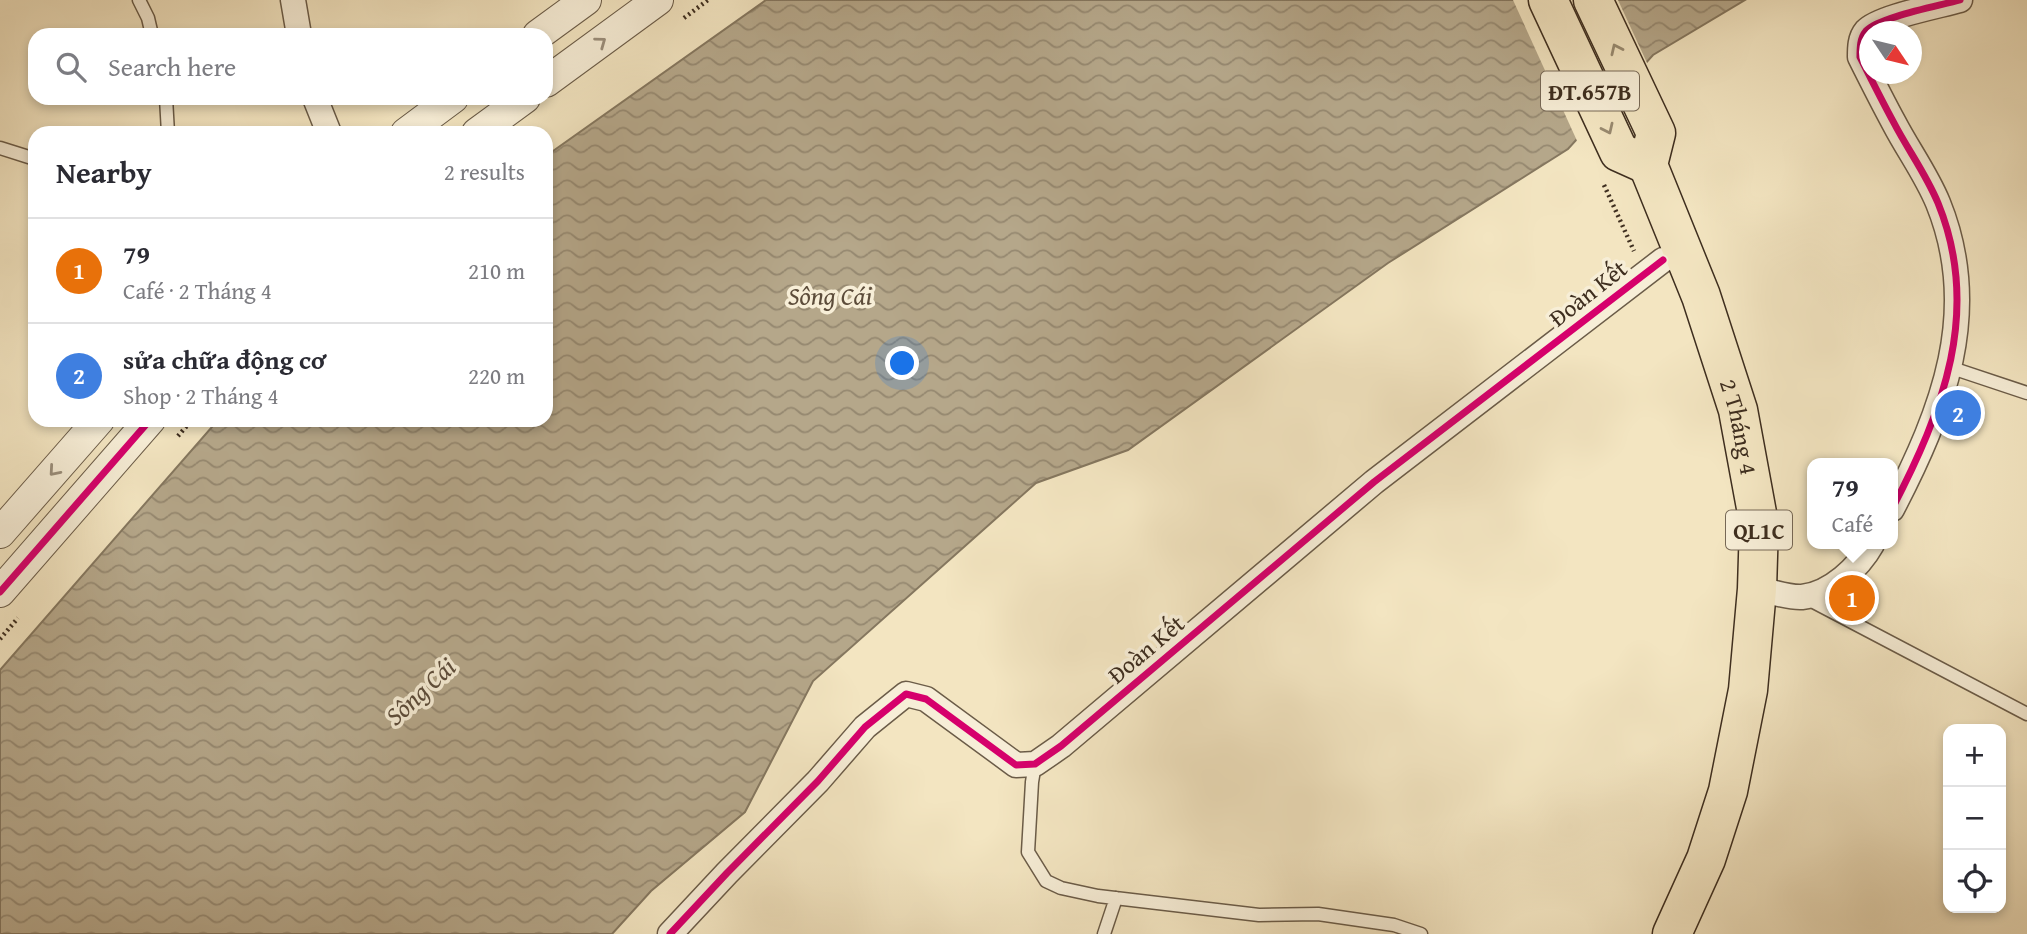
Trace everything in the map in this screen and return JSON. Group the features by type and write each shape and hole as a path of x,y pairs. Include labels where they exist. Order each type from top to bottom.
{"main road":[{"name":"ĐT.657B","path":"1548,0 1619,152 1652,149 1593,0"},
{"name":"2 Tháng 4","path":"1652,149 1738,411 1759,524 1757,589 1748,690 1728,791 1706,859 1672,934"}],"street":[{"path":"293,0 298,28"},
{"path":"548,28 586,0"},
{"path":"553,77 658,0"},
{"path":"1898,498 1935,416 1957,330 1958,289 1950,241 1938,204 1925,175 1894,124 1860,57 1860,43 1866,31 1878,22 1960,0"},
{"path":"317,105 326,126"},
{"path":"415,126 444,105"},
{"path":"487,126 515,105"},
{"name":"Đoàn Kết","path":"1035,764 1061,746 1374,482 1653,267"},
{"path":"0,533 93,427"},
{"path":"0,592 144,427"},
{"path":"1757,589 1802,597 1827,588 1849,573 1869,549"},
{"path":"677,932 727,873 818,781 865,727 906,694 926,699 1016,765 1035,764"}],"lane":[{"path":"139,0 150,28"},
{"path":"166,105 167,126"},
{"path":"0,148 28,157"},
{"path":"1948,367 2027,393"},
{"path":"1802,597 2027,714"},
{"path":"1035,764 1028,852 1046,881 1061,888 1116,898 1259,915 1318,914 1394,925 1421,934"},
{"path":"1104,934 1116,898"}],"path":[{"path":"1615,209 1653,267"}],"water":[{"name":"Sông Cái","path":"766,0 1745,0 1653,55 1568,149 1388,263 1128,450 1036,483 813,681 745,812 651,891 612,934 0,934 0,670 212,427 553,427 553,151"}],"pier":[{"path":"1513,0 1618,0 1648,65 1578,143"}],"cycle path":[{"path":"1898,497 1941,398 1951,360 1957,283 1951,243 1938,203 1860,57 1861,43 1866,31 1883,21 1960,0"},
{"path":"670,934 818,781 865,727 906,694 926,699 1016,765 1035,764 1061,746 1374,482 1663,260"},
{"path":"0,592 144,427"}],"place":[{"name":"sửa chữa động cơ","path":"1958,413"},
{"name":"79","path":"1852,598"}]}
